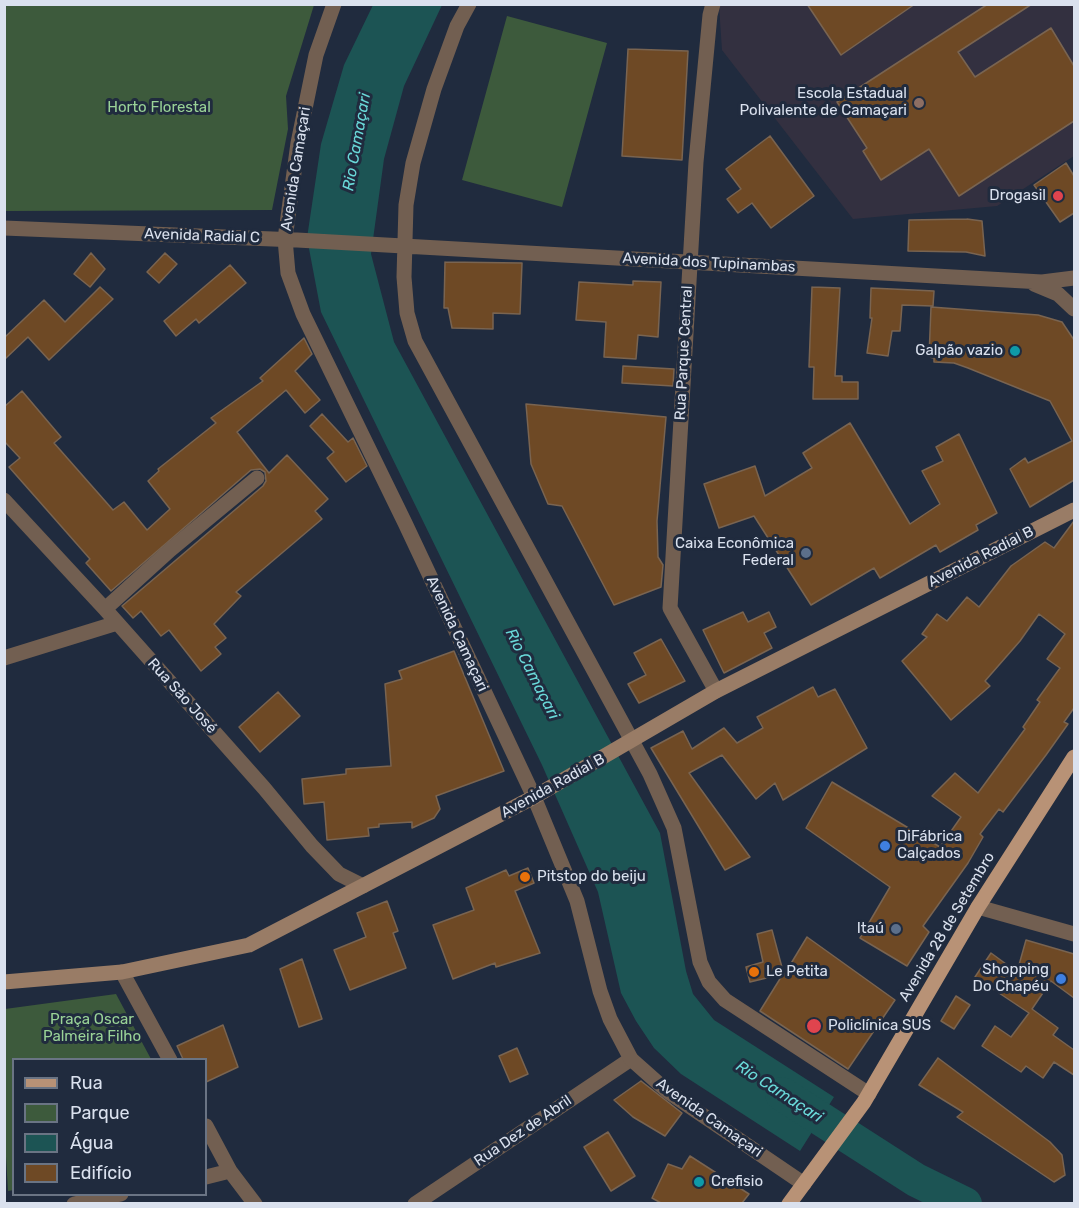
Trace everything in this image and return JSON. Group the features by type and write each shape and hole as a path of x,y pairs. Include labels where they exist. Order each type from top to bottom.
{"main road":[{"name":"Avenida Radial B","path":"4,982 122,972 249,945 539,794 716,691 1074,510"},
{"name":"Avenida 28 de Setembro","path":"789,1203 820,1165 859,1110 978,907 1074,758"}],"street":[{"name":"Avenida Camaçari","path":"334,4 316,55 297,152 285,239 288,273 303,314 539,794 577,902 600,991 610,1019 631,1059 667,1091 804,1184"},
{"path":"468,4 457,26 434,89 413,163 406,205 401,246 407,313 415,341 626,745 650,774 674,828 700,962 709,982 724,1000 869,1094"},
{"name":"Rua Parque Central","path":"713,4 710,15 696,162 670,608 716,691"},
{"name":"Avenida Radial C","path":"4,228 401,246"},
{"name":"Avenida dos Tupinambas","path":"401,246 1042,282 1074,278"},
{"name":"Avenida dos Tupinambas","path":"1020,279 1058,294 1074,309"},
{"path":"105,609 170,550 256,478"},
{"name":"Rua São José","path":"4,500 105,609 264,788 312,846 339,874 363,886"},
{"path":"4,658 117,623"},
{"path":"978,907 1074,934"},
{"path":"122,972 169,1058"},
{"name":"Rua Dez de Abril","path":"415,1203 631,1059"},
{"path":"207,1128 230,1171 255,1203"},
{"path":"207,1176 230,1171"},
{"path":"74,1203 111,1196"}],"shaded area":[{"name":"Escola Estadual Polivalente de Camaçari","path":"719,5 1074,5 1074,156 997,206 853,219 722,50"}],"green space":[{"name":"Horto Florestal","path":"4,5 314,5 286,96 288,129 272,210 5,211"},
{"path":"507,16 607,43 562,207 462,180"},
{"name":"Praça Oscar Palmeira Filho","path":"116,994 150,1058 12,1058 12,1190 8,1191 4,1122 5,1009"}],"water":[{"path":"373,5 442,5 404,86 384,159 371,254 394,342 660,833 686,971 693,994 714,1020 834,1097 800,1151 681,1074 654,1048 636,1021 621,993 598,892 542,765 321,312 307,238 321,144 344,65"}],"building":[{"path":"807,4 915,4 841,55"},
{"path":"988,4 1032,4 958,52 975,77 1051,28 1074,66 1074,121 959,196 929,149 881,180 863,151 867,148 837,102"},
{"path":"628,49 688,51 682,160 622,156"},
{"path":"770,136 814,196 771,228 752,203 738,213 727,199 741,189 726,169"},
{"path":"1066,163 1074,176 1074,213 1060,222 1034,185"},
{"path":"909,220 982,221 985,256 966,252 908,251"},
{"path":"91,253 105,269 90,287 74,274"},
{"path":"165,253 177,264 159,283 147,272"},
{"path":"445,262 522,263 520,314 493,313 493,329 452,328 448,308 444,308"},
{"path":"230,265 246,283 199,323 196,319 176,336 164,321"},
{"path":"633,281 661,282 658,337 638,335 636,359 604,357 606,322 576,320 579,282 633,285"},
{"path":"100,287 113,299 49,360 28,337 4,360 4,338 44,300 65,322"},
{"path":"812,287 840,288 835,376 842,376 842,382 858,382 858,399 813,399 814,367 809,367"},
{"path":"871,288 934,291 933,306 902,305 900,331 892,331 888,356 867,353 872,318 870,318"},
{"name":"Galpão vazio","path":"931,307 1038,315 1062,322 1074,340 1074,480 1030,507 1010,469 1025,458 1028,463 1072,441 1050,401 954,363 934,362 934,358 929,357"},
{"path":"304,338 312,354 295,371 320,400 305,413 286,390 237,432 269,473 287,455 328,499 315,511 322,519 236,592 241,596 214,624 226,638 215,647 221,654 201,671 169,630 161,636 141,611 133,618 122,606 263,486 266,481 265,472 260,469 251,470 111,591 86,563 90,559 9,467 20,458 4,441 4,407 22,391 61,437 54,443 113,510 124,502 147,530 170,509 148,481 159,471 158,469 216,423 211,418 263,381 260,378"},
{"path":"623,366 674,369 673,386 622,383"},
{"path":"526,404 666,417 657,521 658,557 663,565 661,587 614,605 562,506 548,504 531,464"},
{"path":"322,414 348,442 353,438 367,466 346,482 327,458 334,452 310,426"},
{"path":"850,423 910,524 940,504 922,471 943,461 936,447 959,434 997,513 976,525 978,530 940,552 936,545 880,578 874,568 811,605 754,516 719,528 704,484 755,466 765,496 812,468 803,453"},
{"path":"1074,521 1074,708 1064,722 1068,724 1003,812 999,809 980,834 983,837 968,863 923,926 929,932 907,966 860,938 890,887 806,828 832,782 940,847 961,817 932,796 955,773 978,793 1025,729 1023,727 1040,702 1037,700 1060,668 1047,659 1065,634 1039,614 1020,641 985,681 990,686 951,720 902,661 927,637 922,634 937,614 947,621 967,597 979,607 1011,566 1045,542 1054,548"},
{"path":"743,612 748,622 769,612 776,627 764,633 772,648 724,673 703,630"},
{"path":"661,639 685,681 639,703 628,684 646,675 634,653"},
{"path":"454,651 504,771 436,796 440,809 434,818 412,828 412,822 379,824 379,827 368,828 369,836 327,840 324,802 304,804 302,779 346,774 346,769 391,766 385,684 402,679 399,671"},
{"path":"813,687 818,697 835,689 867,748 783,800 775,783 756,799 722,755 689,773 750,857 725,870 651,748 683,731 692,749 724,728 737,743 763,728 757,717"},
{"path":"278,692 300,716 260,752 239,727"},
{"path":"528,868 534,883 515,891 540,953 496,967 495,963 453,979 433,925 474,910 466,888 506,870 509,876"},
{"path":"387,901 398,931 393,933 406,968 350,990 334,950 366,937 357,913"},
{"path":"772,930 784,975 807,937 895,1000 848,1069 760,1011 783,974 750,982 746,967 763,962 757,934"},
{"path":"1026,940 1074,954 1074,998 1051,981 1032,1009 1058,1028 1053,1035 1074,1050 1074,1075 1054,1062 1043,1078 1026,1066 1021,1072 982,1046 995,1026 1011,1037 1029,1013 975,977 991,953 1017,972"},
{"path":"302,959 322,1019 299,1027 280,969"},
{"path":"956,996 970,1005 954,1029 941,1021"},
{"path":"223,1025 238,1067 207,1082 207,1058 183,1058 177,1046"},
{"path":"517,1048 528,1074 510,1082 499,1056"},
{"path":"938,1058 1050,1142 1062,1155 1065,1175 1054,1182 957,1117 963,1112 919,1085"},
{"path":"641,1081 682,1113 665,1136 633,1117 614,1100"},
{"path":"608,1132 635,1176 611,1191 584,1147"},
{"name":"Crefisio","path":"690,1156 749,1194 742,1203 661,1203 652,1198 668,1164 682,1169"}],"waterway":[{"name":"Rio Camaçari","path":"782,1094 916,1180 965,1204"}],"place":[{"name":"Escola Estadual Polivalente de Camaçari","path":"919,103"},
{"name":"Drogasil","path":"1058,196"},
{"name":"Galpão vazio","path":"1015,351"},
{"name":"Caixa Econômica Federal","path":"806,553"},
{"name":"DiFábrica Calçados","path":"885,846"},
{"name":"Pitstop do beiju","path":"525,877"},
{"name":"Itaú","path":"896,929"},
{"name":"Le Petita","path":"754,972"},
{"name":"Shopping Do Chapéu","path":"1061,979"},
{"name":"Policlínica SUS","path":"814,1026"},
{"name":"Crefisio","path":"699,1182"}]}
